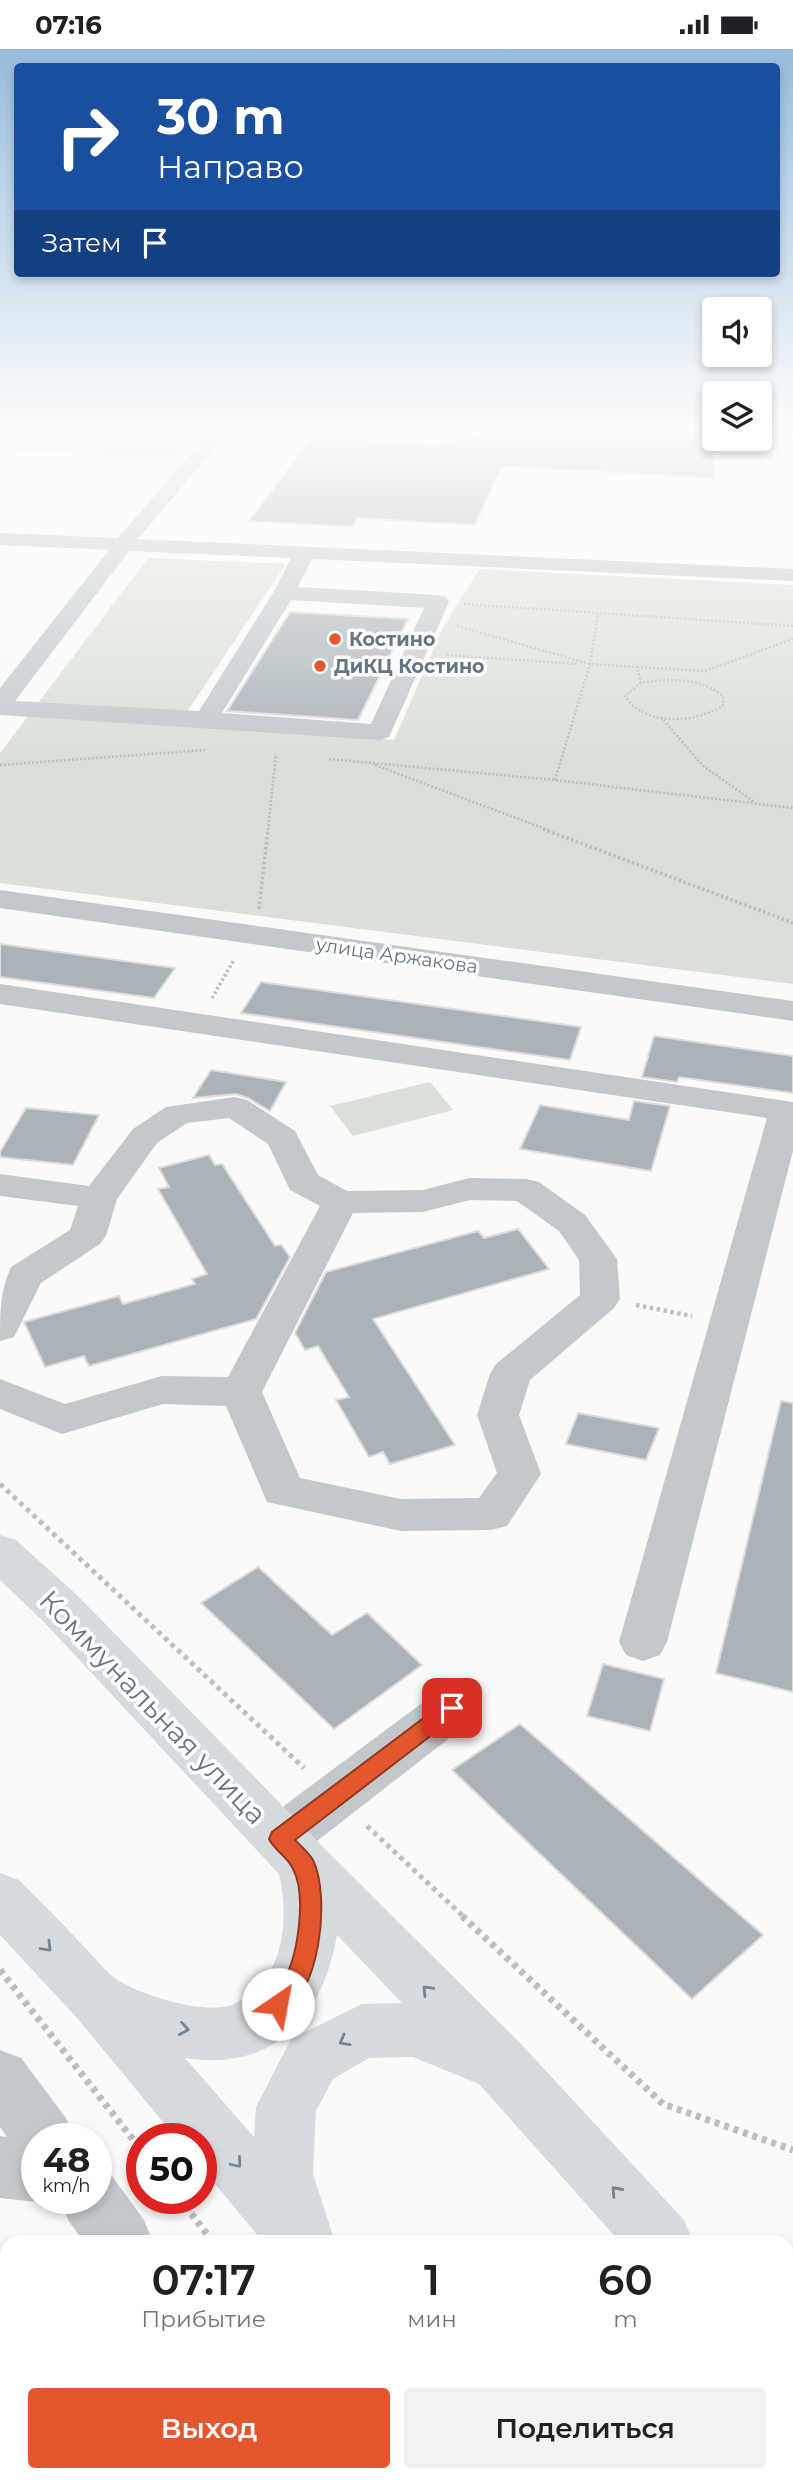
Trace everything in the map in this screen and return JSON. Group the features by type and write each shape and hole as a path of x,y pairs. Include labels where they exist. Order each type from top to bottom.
{"main road":[{"name":"Коммунальная улица","path":"0,1552 61,1609 500,2064 656,2235"},
{"name":"Коммунальная улица","path":"97,1999 143,2021 194,2031 230,2033 264,2019 293,1989 307,1945 312,1905 292,1851"},
{"name":"Коммунальная улица","path":"0,1897 97,1999 298,2235"},
{"name":"Коммунальная улица","path":"302,2235 282,2174 286,2107 312,2059 362,2031 413,2030 500,2064"}],"street":[{"path":"11,539 793,575"},
{"path":"128,539 10,677 0,706 380,732 435,610 284,593"},
{"path":"206,719 284,593 305,552"},
{"name":"улица Аржакова","path":"0,899 793,1011"},
{"path":"0,994 789,1111 643,1642"},
{"path":"0,1328 25,1276 87,1236 99,1198 145,1136 178,1114 235,1107 283,1138 303,1182 340,1202 423,1201 469,1189 526,1190 572,1223 598,1259 600,1299 511,1374 498,1415 519,1474 491,1514 401,1515 283,1491 241,1392"},
{"path":"0,1185 99,1198"},
{"path":"241,1392 340,1202"},
{"path":"0,1393 62,1419 162,1390 241,1392"},
{"path":"292,1851 335,1797 452,1708"},
{"path":"0,2078 33,2123"},
{"path":"0,2167 21,2169"},
{"path":"101,2214 117,2235"}],"path":[{"path":"435,610 598,613 793,626"},
{"path":"435,610 590,664"},
{"path":"555,780 590,664 598,613"},
{"path":"416,652 705,671 793,639"},
{"path":"637,667 641,683"},
{"path":"689,681 710,687 723,696 723,706 710,714 687,718 661,717 639,711 627,701 628,691 641,683 689,681"},
{"path":"661,717 678,743 705,769 727,787 758,804"},
{"path":"0,765 207,750"},
{"path":"197,1023 258,919 276,754"},
{"path":"329,759 555,780 793,808"},
{"path":"369,763 793,923"},
{"path":"600,1299 729,1323"},
{"path":"0,1484 663,2104 793,2150"},
{"path":"0,1970 126,2131"},
{"path":"191,2214 208,2235"}],"shaded area":[{"name":"Костино","path":"148,558 286,564 179,724 394,740 444,625 480,569 793,585 793,984 0,883 0,753"},
{"path":"430,1082 453,1110 353,1136 330,1106"}],"building":[{"name":"ДиКЦ Костино","path":"290,612 408,619 358,720 227,711"},
{"path":"0,944 175,968 154,998 0,977"},
{"path":"261,982 581,1027 570,1060 241,1013"},
{"path":"654,1036 793,1056 793,1093 679,1077 677,1082 642,1077"},
{"path":"211,1070 286,1082 270,1111 236,1094 193,1098"},
{"path":"634,1101 670,1106 651,1171 520,1149 540,1105 629,1120"},
{"path":"26,1108 99,1115 73,1165 0,1157 0,1152"},
{"path":"209,1155 215,1165 222,1164 275,1246 281,1245 290,1257 256,1319 89,1366 84,1356 45,1367 24,1322 119,1296 123,1304 195,1284 192,1279 207,1274 158,1189 169,1187 159,1168"},
{"path":"518,1229 549,1269 373,1319 455,1445 390,1464 383,1452 369,1457 336,1400 349,1397 318,1346 305,1350 295,1333 326,1272 478,1231 484,1238"},
{"path":"781,1401 793,1403 793,1692 716,1673"},
{"path":"578,1413 659,1428 646,1460 566,1444"},
{"path":"258,1567 332,1635 367,1613 422,1665 334,1729 201,1603"},
{"path":"603,1664 664,1679 650,1731 587,1716"},
{"path":"520,1724 763,1935 692,1999 452,1770"}],"place":[{"name":"Костино","path":"335,639"},
{"name":"ДиКЦ Костино","path":"320,666"}],"route":[{"path":"278,2004 293,1989 307,1945 312,1905 304,1864 280,1839 452,1708"}]}
